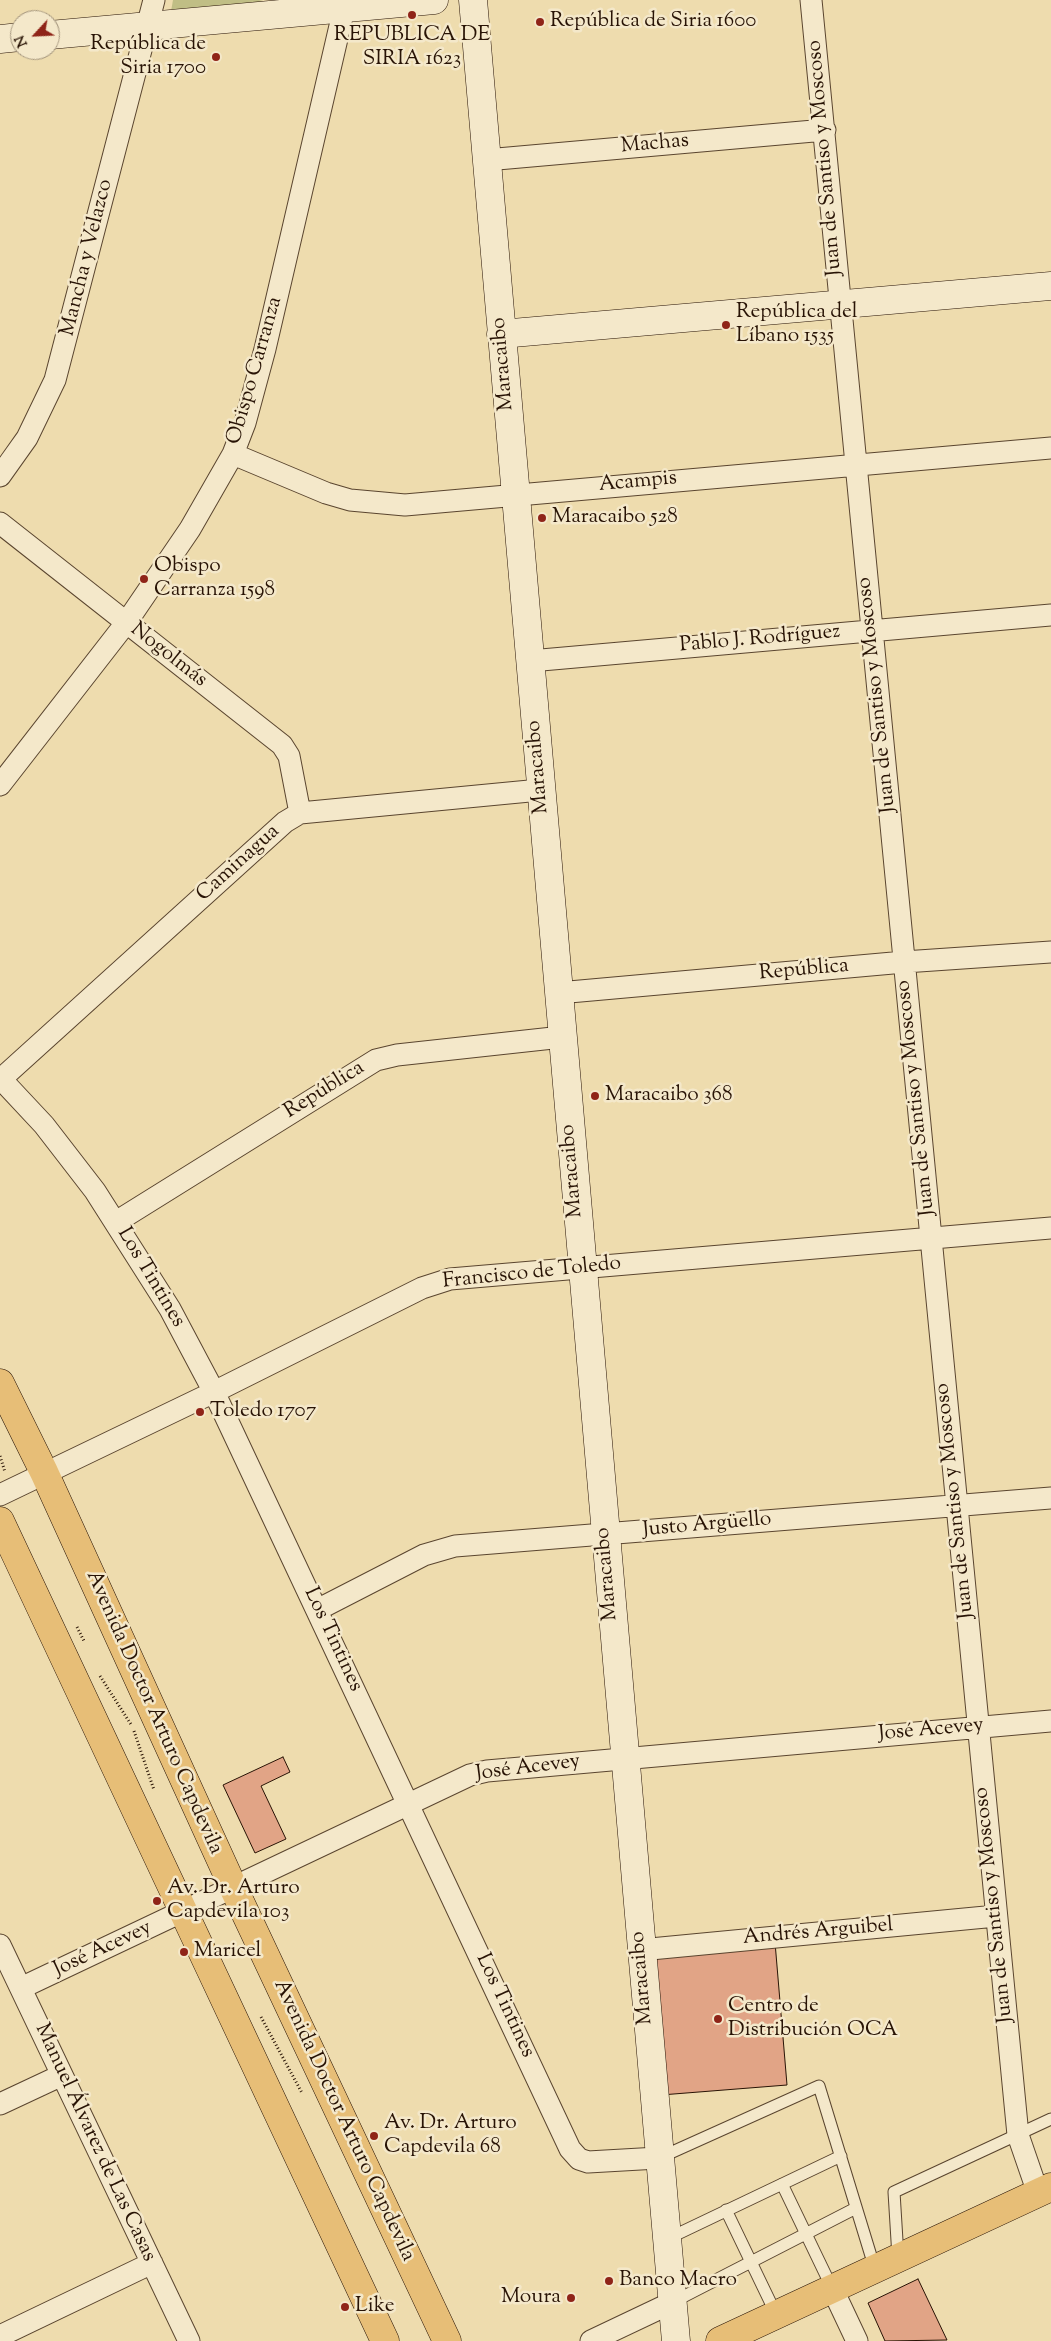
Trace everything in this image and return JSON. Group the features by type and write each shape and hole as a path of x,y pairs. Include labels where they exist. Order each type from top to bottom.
{"main road":[{"path":"60,34 146,28 345,5 434,0"},
{"name":"Maracaibo","path":"474,0 486,160 640,1950 665,2239 676,2341"},
{"path":"502,334 1051,286"},
{"name":"Avenida Doctor Arturo Capdevila","path":"0,1383 44,1472 234,1889 447,2341"},
{"path":"0,1521 385,2341"},
{"path":"720,2341 1045,2190"}],"street":[{"name":"Mancha y Velazco","path":"0,476 26,438 55,380 154,0"},
{"path":"299,0 345,5"},
{"name":"Juan de Santiso y Moscoso","path":"811,0 1018,2135 1045,2190"},
{"name":"Obispo Carranza","path":"0,785 126,624 190,529 233,454 245,423 265,349 345,5"},
{"name":"Machas","path":"486,160 825,130"},
{"name":"Acampis","path":"233,454 326,493 358,501 405,504 1051,448"},
{"name":"Nogolmás","path":"0,523 282,745 289,756 300,812"},
{"name":"Pablo J. Rodríguez","path":"530,661 1051,615"},
{"name":"Caminagua","path":"1,1079 285,822 300,812 540,790"},
{"name":"República","path":"558,993 904,962 1051,952"},
{"name":"República","path":"116,1222 376,1060 562,1037"},
{"name":"Los Tintines","path":"1,1079 44,1125 95,1191 170,1309 214,1392 318,1610 570,2149 579,2159 588,2162 658,2158"},
{"name":"Francisco de Toledo","path":"0,1495 44,1472 214,1392 422,1288 450,1279 1051,1228"},
{"name":"Justo Argüello","path":"318,1610 437,1550 605,1534 1051,1498"},
{"name":"José Acevey","path":"21,1988 234,1889 470,1775 487,1771 624,1758 1051,1721"},
{"name":"Andrés Arguibel","path":"640,1950 996,1916"},
{"name":"Manuel Álvarez de Las Casas","path":"0,1945 189,2341"},
{"path":"0,2104 62,2075"},
{"path":"0,2336 152,2263"},
{"path":"832,2288 857,2341"},
{"path":"591,2341 671,2303"}],"lane":[{"path":"658,2158 819,2086 856,2208 886,2264"},
{"path":"886,2264 894,2192 1051,2119"},
{"path":"665,2239 840,2156"},
{"path":"782,2184 832,2288"},
{"path":"671,2303 856,2208"},
{"path":"726,2210 776,2314"}],"shaded area":[{"path":"173,0 259,0 276,4 170,17"}],"building":[{"path":"283,1757 290,1772 261,1786 286,1839 255,1853 223,1785"},
{"name":"Centro de Distribución OCA","path":"775,1942 787,2085 661,2095 649,1953"},
{"path":"918,2279 947,2340 885,2341 868,2303"}],"place":[{"name":"REPUBLICA DE SIRIA 1623","path":"412,15"},
{"name":"República de Siria 1600","path":"540,22"},
{"name":"República de Siria 1700","path":"216,57"},
{"name":"República del Líbano 1535","path":"726,325"},
{"name":"Maracaibo 528","path":"542,518"},
{"name":"Obispo Carranza 1598","path":"144,579"},
{"name":"Maracaibo 368","path":"595,1096"},
{"name":"Toledo 1707","path":"200,1412"},
{"name":"Av. Dr. Arturo Capdevila 103","path":"157,1901"},
{"name":"Maricel","path":"184,1952"},
{"name":"Centro de Distribución OCA","path":"718,2019"},
{"name":"Av. Dr. Arturo Capdevila 68","path":"374,2136"},
{"name":"Banco Macro","path":"609,2281"},
{"name":"Moura","path":"571,2298"},
{"name":"Like","path":"345,2307"}]}
